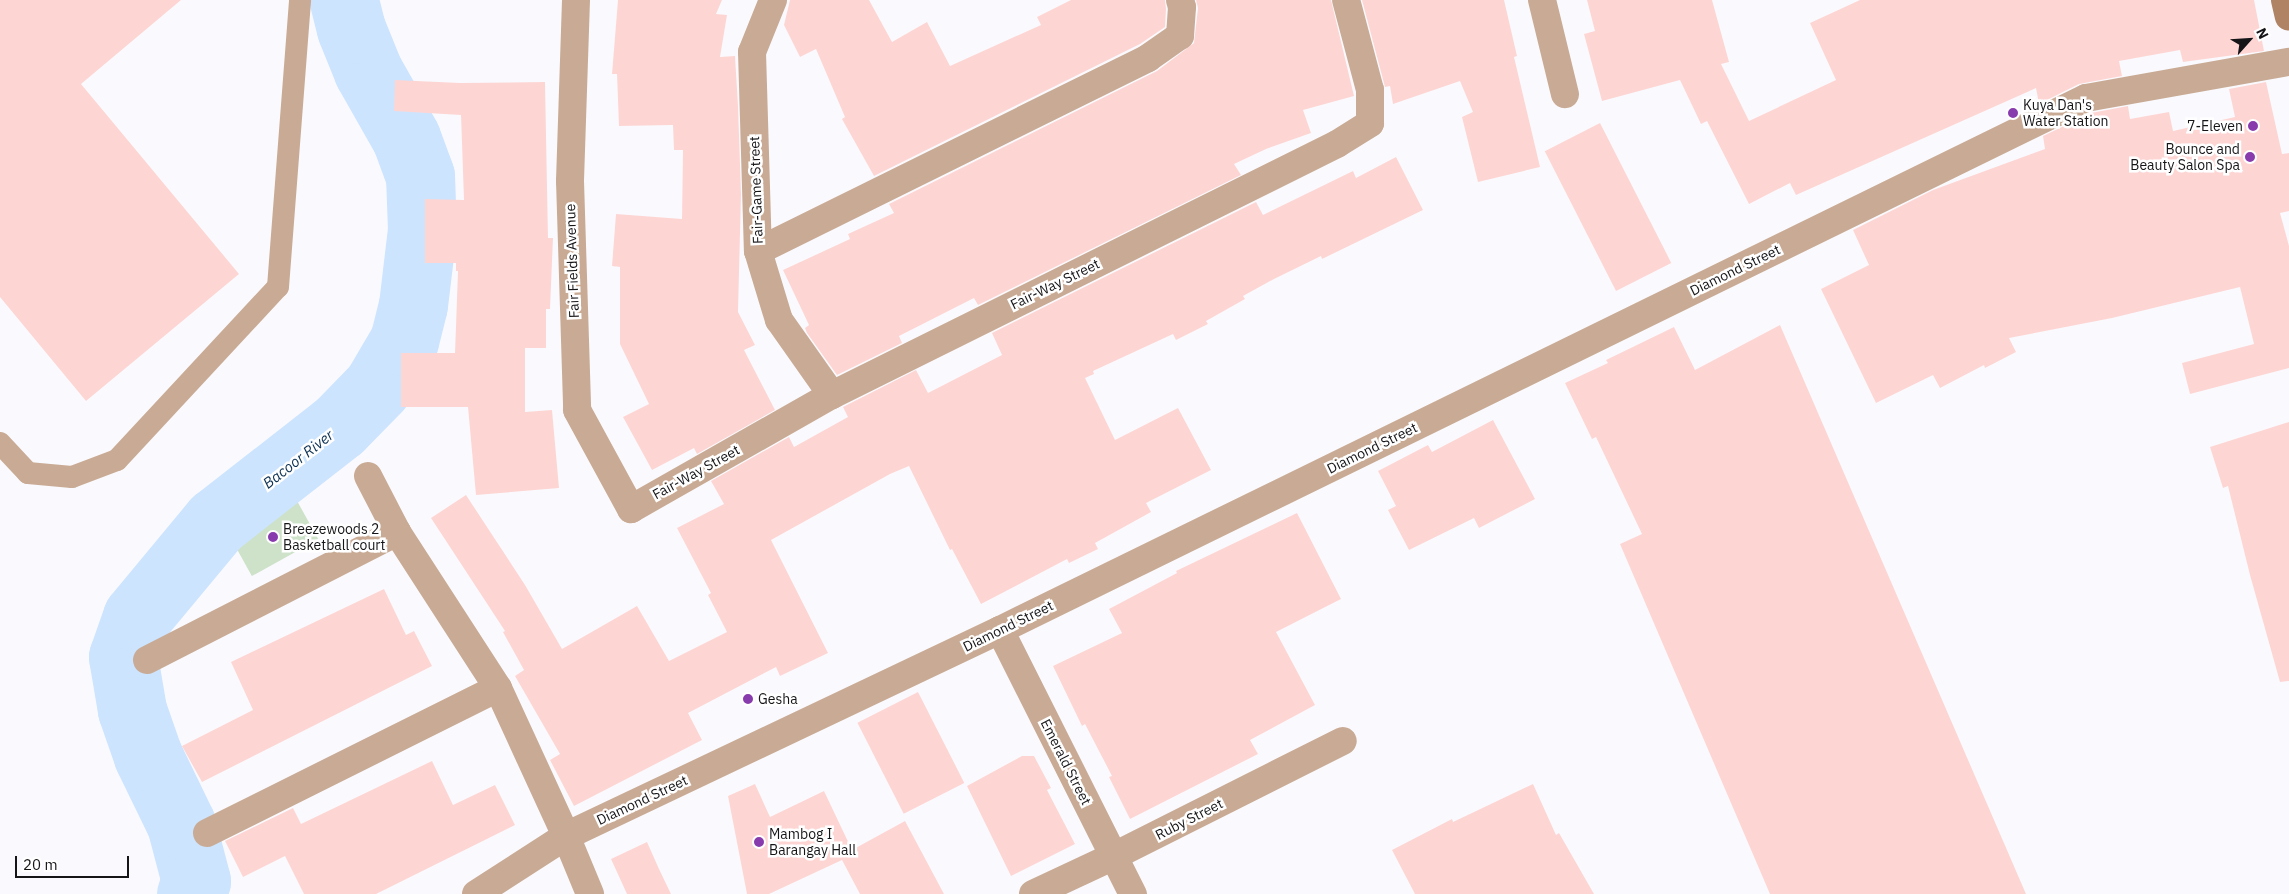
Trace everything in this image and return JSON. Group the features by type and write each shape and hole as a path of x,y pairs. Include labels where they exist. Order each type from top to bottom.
{"main road":[{"path":"2285,0 2289,17"}],"street":[{"name":"Fair Fields Avenue","path":"576,0 570,181 576,410 631,509"},
{"name":"Fair-Game Street","path":"773,0 752,52 758,251 779,320 832,394"},
{"path":"758,251 1148,58 1180,36 1182,7 1180,0"},
{"name":"Fair-Way Street","path":"631,509 832,394 1337,144 1370,123 1370,90 1346,0"},
{"path":"1542,0 1565,94"},
{"name":"Diamond Street","path":"476,894 566,836 1000,630 2086,98 2289,62"},
{"path":"368,476 397,532 498,688 566,836 590,894"},
{"path":"147,660 397,532"},
{"name":"Emerald Street","path":"1000,630 1133,894"},
{"path":"207,833 498,688"},
{"name":"Ruby Street","path":"1033,894 1114,856 1343,741"}],"lane":[{"path":"0,443 28,474 72,477 116,460 278,287 300,0"}],"green space":[{"name":"Breezewoods 2 Basketball court","path":"296,499 318,539 252,576 230,536"}],"building":[{"path":"0,0 181,0 81,84 239,274 86,401 0,297"},
{"path":"618,0 722,0 716,14 727,15 720,57 735,56 738,106 741,194 738,312 755,345 744,350 775,410 697,454 694,448 652,470 623,417 649,404 620,344 620,267 612,266 616,214 682,219 683,150 674,150 673,125 619,126 617,74 612,74"},
{"path":"790,0 869,0 892,42 927,22 950,66 1041,25 1037,17 1071,0 1165,0 1166,9 1165,27 1140,44 874,176 842,119 845,117 816,49 800,57 784,25"},
{"path":"1196,0 1331,0 1354,96 1303,110 1311,133 1266,149 1234,164 1241,175 978,305 974,298 899,336 902,343 837,375 807,333 805,328 809,325 783,270 850,239 848,234 894,213 889,204 1157,71 1194,43 1198,8"},
{"path":"1362,0 1504,0 1517,56 1514,57 1540,167 1478,182 1462,117 1473,112 1460,81 1393,104 1390,86 1385,87"},
{"path":"1587,0 1712,0 1729,62 1721,64 1749,121 1836,80 1810,23 1860,0 2254,0 2264,51 2183,62 2180,50 2119,61 2122,76 2079,84 2039,104 2036,88 1796,195 1790,183 1749,204 1707,121 1701,124 1680,80 1602,101 1584,34 1595,31"},
{"path":"395,80 460,83 545,82 548,238 553,238 550,309 546,309 546,348 525,348 525,412 552,410 559,488 476,495 468,407 401,407 401,353 455,353 458,271 456,271 456,263 425,263 425,199 464,200 461,115 394,111"},
{"path":"2266,82 2282,154 2289,153 2289,211 2280,213 2289,246 2289,368 2190,394 2182,363 2254,344 2240,287 2112,318 2009,338 2016,352 1985,368 1984,365 1940,388 1933,375 1876,403 1821,289 1869,265 1853,230 1933,190 2045,149 2043,136 2091,113 2128,106 2130,119 2169,112 2173,131 2235,117 2229,89"},
{"path":"1600,123 1671,263 1616,291 1545,151"},
{"path":"1396,157 1423,210 1322,259 1321,256 1274,279 1243,296 1245,299 1206,321 1208,324 1176,340 1173,334 1093,371 1094,374 1085,378 1115,440 1178,408 1211,470 1146,503 1151,512 1095,543 1098,549 1069,563 1067,559 981,604 952,549 950,550 909,466 890,474 771,540 828,653 780,676 776,667 688,713 702,740 574,806 550,760 560,754 515,676 524,670 503,632 505,631 431,518 466,495 525,585 562,649 637,606 669,661 727,632 708,595 711,593 677,528 724,504 711,481 789,437 794,447 848,417 843,407 916,370 928,393 1002,355 992,333 1256,202 1263,215 1353,171 1356,178"},
{"path":"1780,325 2026,894 1770,894 1620,544 1642,534 1596,437 1592,439 1565,383 1608,363 1606,360 1674,327 1695,370"},
{"path":"1493,420 1535,499 1479,528 1474,518 1409,550 1388,510 1396,506 1378,471 1428,445 1432,452"},
{"path":"2289,422 2289,681 2280,682 2250,575 2228,486 2223,488 2210,447"},
{"path":"1297,513 1341,599 1276,632 1315,705 1250,740 1258,754 1130,819 1109,777 1112,776 1085,724 1082,726 1053,666 1122,633 1109,609 1177,573 1176,571"},
{"path":"384,589 406,635 414,631 432,666 202,782 182,746 253,710 231,662"},
{"path":"918,692 964,783 904,814 857,723"},
{"path":"1022,756 1034,756 1051,788 1047,790 1075,844 1011,876 967,786"},
{"path":"432,761 453,805 495,785 515,825 376,894 304,894 285,856 243,877 225,841 293,808 301,824"},
{"path":"755,784 770,817 824,791 852,850 905,821 944,894 860,894 842,860 769,894 747,894 728,796"},
{"path":"1533,784 1556,835 1559,833 1594,894 1415,894 1392,850 1452,819 1453,822"},
{"path":"647,842 671,894 627,894 611,859"}],"waterway":[{"name":"Bacoor River","path":"191,894 196,881 181,824 148,756 132,710 123,657 137,617 216,522 339,426 377,387 404,341 413,305 422,230 420,176 406,138 368,71 351,29 344,0"}],"place":[{"name":"Kuya Dan's Water Station","path":"2013,113"},
{"name":"7-Eleven","path":"2253,126"},
{"name":"Bounce and Beauty Salon Spa","path":"2250,157"},
{"name":"Breezewoods 2 Basketball court","path":"273,537"},
{"name":"Gesha","path":"748,699"},
{"name":"Mambog I Barangay Hall","path":"759,842"}]}
